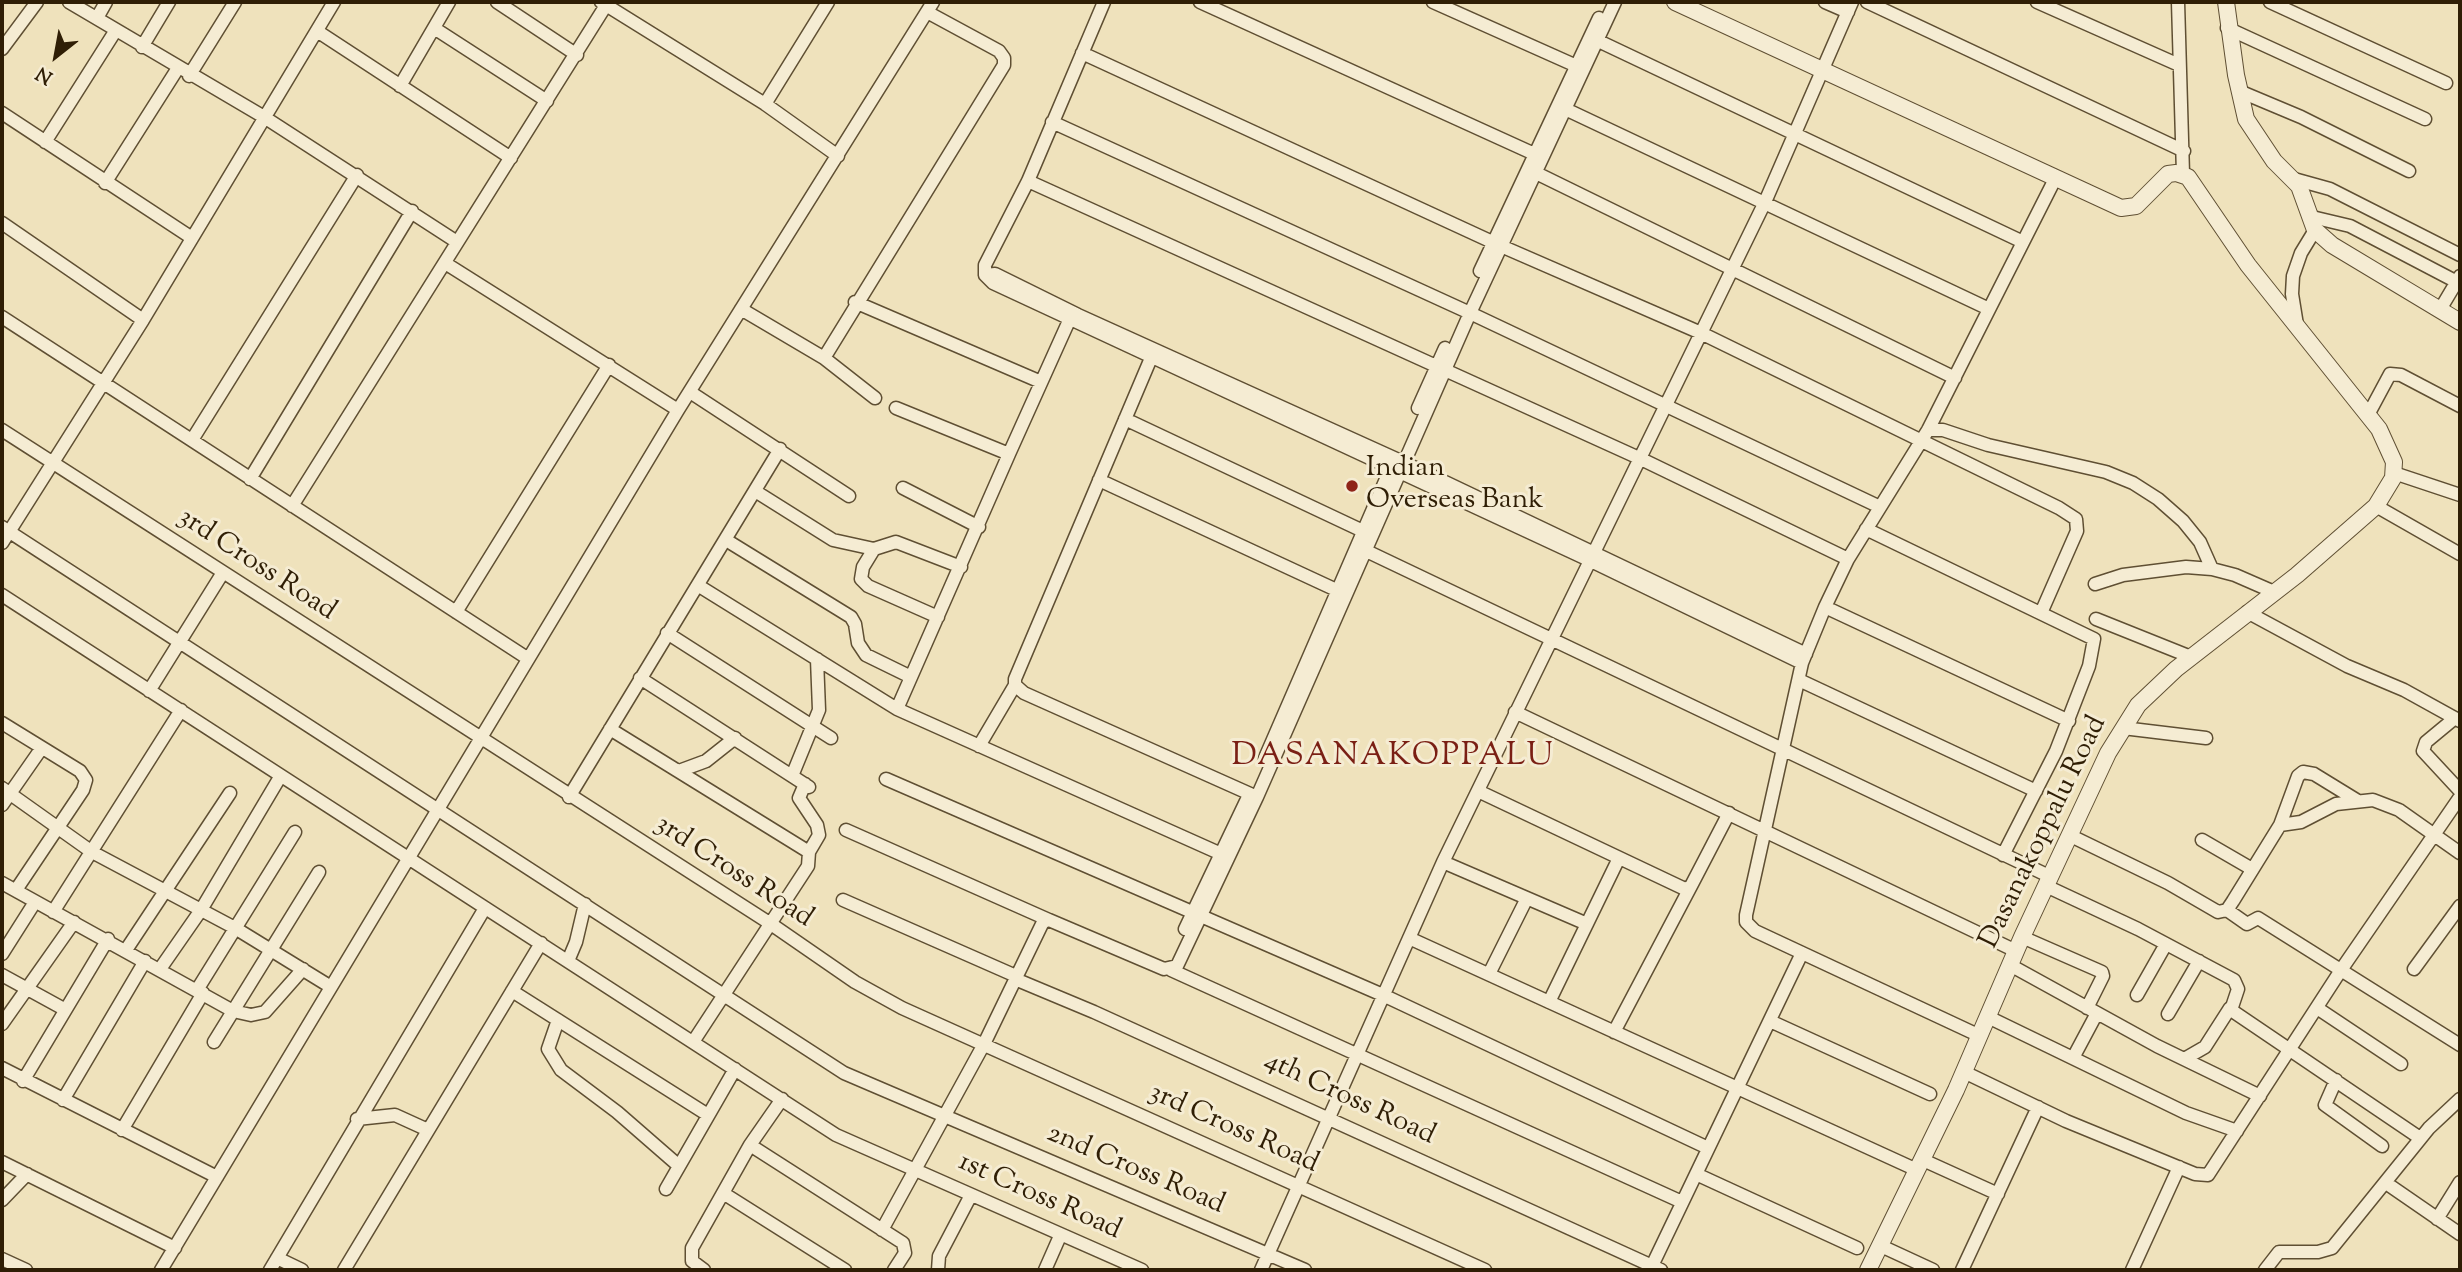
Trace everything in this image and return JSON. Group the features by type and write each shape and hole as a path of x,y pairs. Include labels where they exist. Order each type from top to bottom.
{"street":[{"path":"2,49 37,2"},
{"path":"69,2 190,76 264,117 457,242"},
{"path":"97,18 106,2"},
{"path":"142,47 169,2"},
{"path":"190,76 235,2"},
{"path":"4,534 143,320 334,2"},
{"path":"400,86 449,2"},
{"path":"497,2 577,55"},
{"path":"765,104 828,2"},
{"path":"1104,2 1028,181 985,265 985,275 995,274 1151,358 1397,465"},
{"path":"1200,2 1539,156"},
{"path":"1433,2 1580,67"},
{"path":"1594,39 1606,2"},
{"path":"1361,549 1365,532 1497,244 1580,67 1615,2"},
{"path":"1675,2 2113,205 2129,209 2136,206 2168,174 2183,174 2193,182 2248,265 2379,429 2394,462 2394,473 2460,495"},
{"path":"1261,1270 1443,862 1765,202 1850,7 1825,2"},
{"path":"1867,2 2184,151"},
{"path":"2037,2 2179,65"},
{"path":"2178,2 2183,174"},
{"path":"2225,2 2227,27 2246,119 2274,161 2294,179 2314,224 2332,245 2441,308 2460,322"},
{"path":"2270,2 2446,83"},
{"path":"292,506 577,55 605,3 765,104 838,156"},
{"path":"160,1270 678,410 930,7 999,51 1004,58 1004,65 855,302 824,358"},
{"path":"435,27 547,101"},
{"path":"2227,27 2425,119"},
{"path":"45,142 116,30"},
{"path":"317,31 511,158"},
{"path":"1594,39 2023,242"},
{"path":"1082,52 1497,244 1701,332 1925,435 2059,508 2076,519 2077,531 2041,613"},
{"path":"105,183 178,68"},
{"path":"2239,90 2301,117 2409,171"},
{"path":"1562,107 1989,309"},
{"path":"2,113 192,238"},
{"path":"1052,122 1665,404 1880,507"},
{"path":"1532,171 1955,377"},
{"path":"192,440 357,176"},
{"path":"1980,1036 1755,931 1746,922 1804,658 1825,607 1848,559 1925,435 2056,177"},
{"path":"2294,179 2330,188 2460,254"},
{"path":"1028,181 1639,457 1848,559"},
{"path":"250,479 412,211"},
{"path":"2,223 143,320"},
{"path":"2298,329 2291,294 2293,276 2314,224"},
{"path":"2314,224 2350,226 2459,279 2441,308"},
{"path":"445,263 678,410"},
{"path":"855,302 1041,382"},
{"path":"741,309 824,358 876,398"},
{"path":"2,317 527,658"},
{"path":"897,709 1071,317"},
{"path":"1071,317 1397,465 1804,658"},
{"path":"1151,358 1015,679 1016,685 1024,694 1253,796"},
{"path":"456,612 610,365"},
{"path":"2368,415 2390,374 2401,375 2460,406"},
{"path":"690,392 849,496"},
{"path":"896,408 1009,454"},
{"path":"1125,419 1365,532"},
{"name":"3rd Cross Road","path":"2,430 222,575 771,924 855,982 902,1008 1485,1270"},
{"path":"1925,435 1943,430 1988,445 2106,472 2133,483 2158,499 2183,521 2200,542 2212,569"},
{"path":"569,797 780,449"},
{"path":"1171,969 1177,966 1197,913 1253,796 1397,465"},
{"name":"Dasanakoppalu Road","path":"1868,1270 1964,1072 2016,951 2108,753 2138,705 2191,657 2274,592 2376,506 2386,493 2394,473"},
{"path":"1099,480 1341,592"},
{"path":"903,488 979,527"},
{"path":"755,491 833,540 874,549 889,543 902,543 961,567"},
{"path":"2376,506 2460,554"},
{"path":"1866,529 2094,639 2091,658 2069,721 2003,855"},
{"name":"2nd Cross Road","path":"4,534 180,642 844,1073 1305,1270"},
{"path":"726,540 851,617 858,643 866,655 911,677"},
{"path":"874,549 860,574 864,583 938,617"},
{"path":"1361,549 2003,855 2236,983 2238,989 2230,1008 2205,1047 2186,1058"},
{"path":"2095,584 2123,575 2186,567 2212,569 2274,592"},
{"path":"149,691 222,575"},
{"path":"699,586 897,709 1224,856"},
{"name":"1st Cross Road","path":"2,595 836,1135 1142,1270"},
{"path":"1825,607 2069,721"},
{"path":"2247,612 2347,666 2404,690 2458,719 2426,742 2423,751 2460,791"},
{"path":"2096,619 2191,657"},
{"path":"667,633 831,738"},
{"path":"792,776 819,710 817,659"},
{"path":"640,678 807,786 799,798 817,825 819,835 809,852 808,866 693,1042"},
{"path":"1799,680 2036,791"},
{"path":"979,746 1016,685"},
{"path":"53,912 181,710"},
{"path":"1515,712 2016,951 2102,972 2092,1011 2073,1058"},
{"path":"2,723 80,771 86,780 83,790 16,890"},
{"path":"2123,728 2206,738"},
{"path":"610,729 809,852"},
{"path":"680,771 706,761 735,738"},
{"path":"2,805 6,790 41,749"},
{"path":"2227,910 2280,825 2298,776 2303,772 2314,774 2359,801"},
{"path":"160,969 201,910 280,777"},
{"path":"886,779 1385,996 1708,1148"},
{"path":"6,790 92,852 271,948 331,987"},
{"path":"1478,791 1680,887 1691,886"},
{"path":"126,950 230,793"},
{"path":"1964,1072 2038,1107 2195,1174 2208,1175 2290,1052 2340,970 2460,797"},
{"path":"2280,825 2301,822 2336,804 2373,800 2399,810 2460,853"},
{"path":"1614,1032 1729,813"},
{"path":"846,830 1161,968 1171,969 1682,1202"},
{"path":"122,1130 235,928 295,832"},
{"path":"2071,836 2168,883 2213,911 2227,910 2247,925 2258,918 2460,1045"},
{"path":"2202,841 2252,869"},
{"path":"1549,1002 1619,858"},
{"path":"1443,862 1587,924"},
{"path":"214,1042 319,872"},
{"path":"2,883 233,1011 251,1015 265,1012 303,969"},
{"path":"1489,974 1526,900"},
{"name":"4th Cross Road","path":"843,901 1328,1117 1654,1269"},
{"path":"2,954 35,902"},
{"path":"568,961 584,904"},
{"path":"2414,969 2460,906"},
{"path":"270,1270 357,1119 420,1020 485,908"},
{"path":"883,1230 984,1044 1043,922 1049,920"},
{"path":"2,1024 74,922"},
{"path":"1409,938 1738,1090 1998,1194"},
{"path":"23,1080 107,939"},
{"path":"344,1270 541,943"},
{"path":"2137,995 2166,944"},
{"path":"2016,951 2092,1011 2260,1096"},
{"path":"1654,1269 1682,1202 1802,953"},
{"path":"63,1100 145,961"},
{"path":"2168,1014 2199,961"},
{"path":"2,975 65,1009"},
{"path":"512,991 708,1115"},
{"path":"2230,1008 2290,1052 2420,1138"},
{"path":"2318,1008 2401,1064"},
{"path":"1988,1017 2186,1113 2237,1131"},
{"path":"558,1020 548,1049 561,1070 617,1112 679,1166"},
{"path":"1770,1021 1930,1094"},
{"path":"2,1068 217,1177"},
{"path":"666,1189 735,1069"},
{"path":"2336,1080 2325,1105 2382,1146"},
{"path":"704,1270 692,1261 690,1252 750,1145 782,1099"},
{"path":"2265,1270 2279,1252 2318,1252 2332,1248 2420,1138 2460,1099"},
{"path":"1962,1270 2038,1107"},
{"path":"357,1119 394,1115 428,1130"},
{"path":"750,1145 906,1246 905,1254 894,1270"},
{"path":"2,1162 174,1248"},
{"path":"2132,1270 2179,1167"},
{"path":"2,1200 27,1174"},
{"path":"1696,1174 1857,1248"},
{"path":"2437,1219 2460,1182"},
{"path":"2386,1183 2460,1234"},
{"path":"723,1193 845,1270"},
{"path":"938,1270 939,1256 971,1195"},
{"path":"1045,1270 1060,1236"},
{"path":"1881,1246 1933,1270"},
{"path":"277,1258 302,1270"},
{"path":"2,1259 26,1270"}],"place":[{"name":"Indian Overseas Bank","path":"1352,486"}],"district":[{"name":"DASANAKOPPALU","path":"1393,759"}]}
